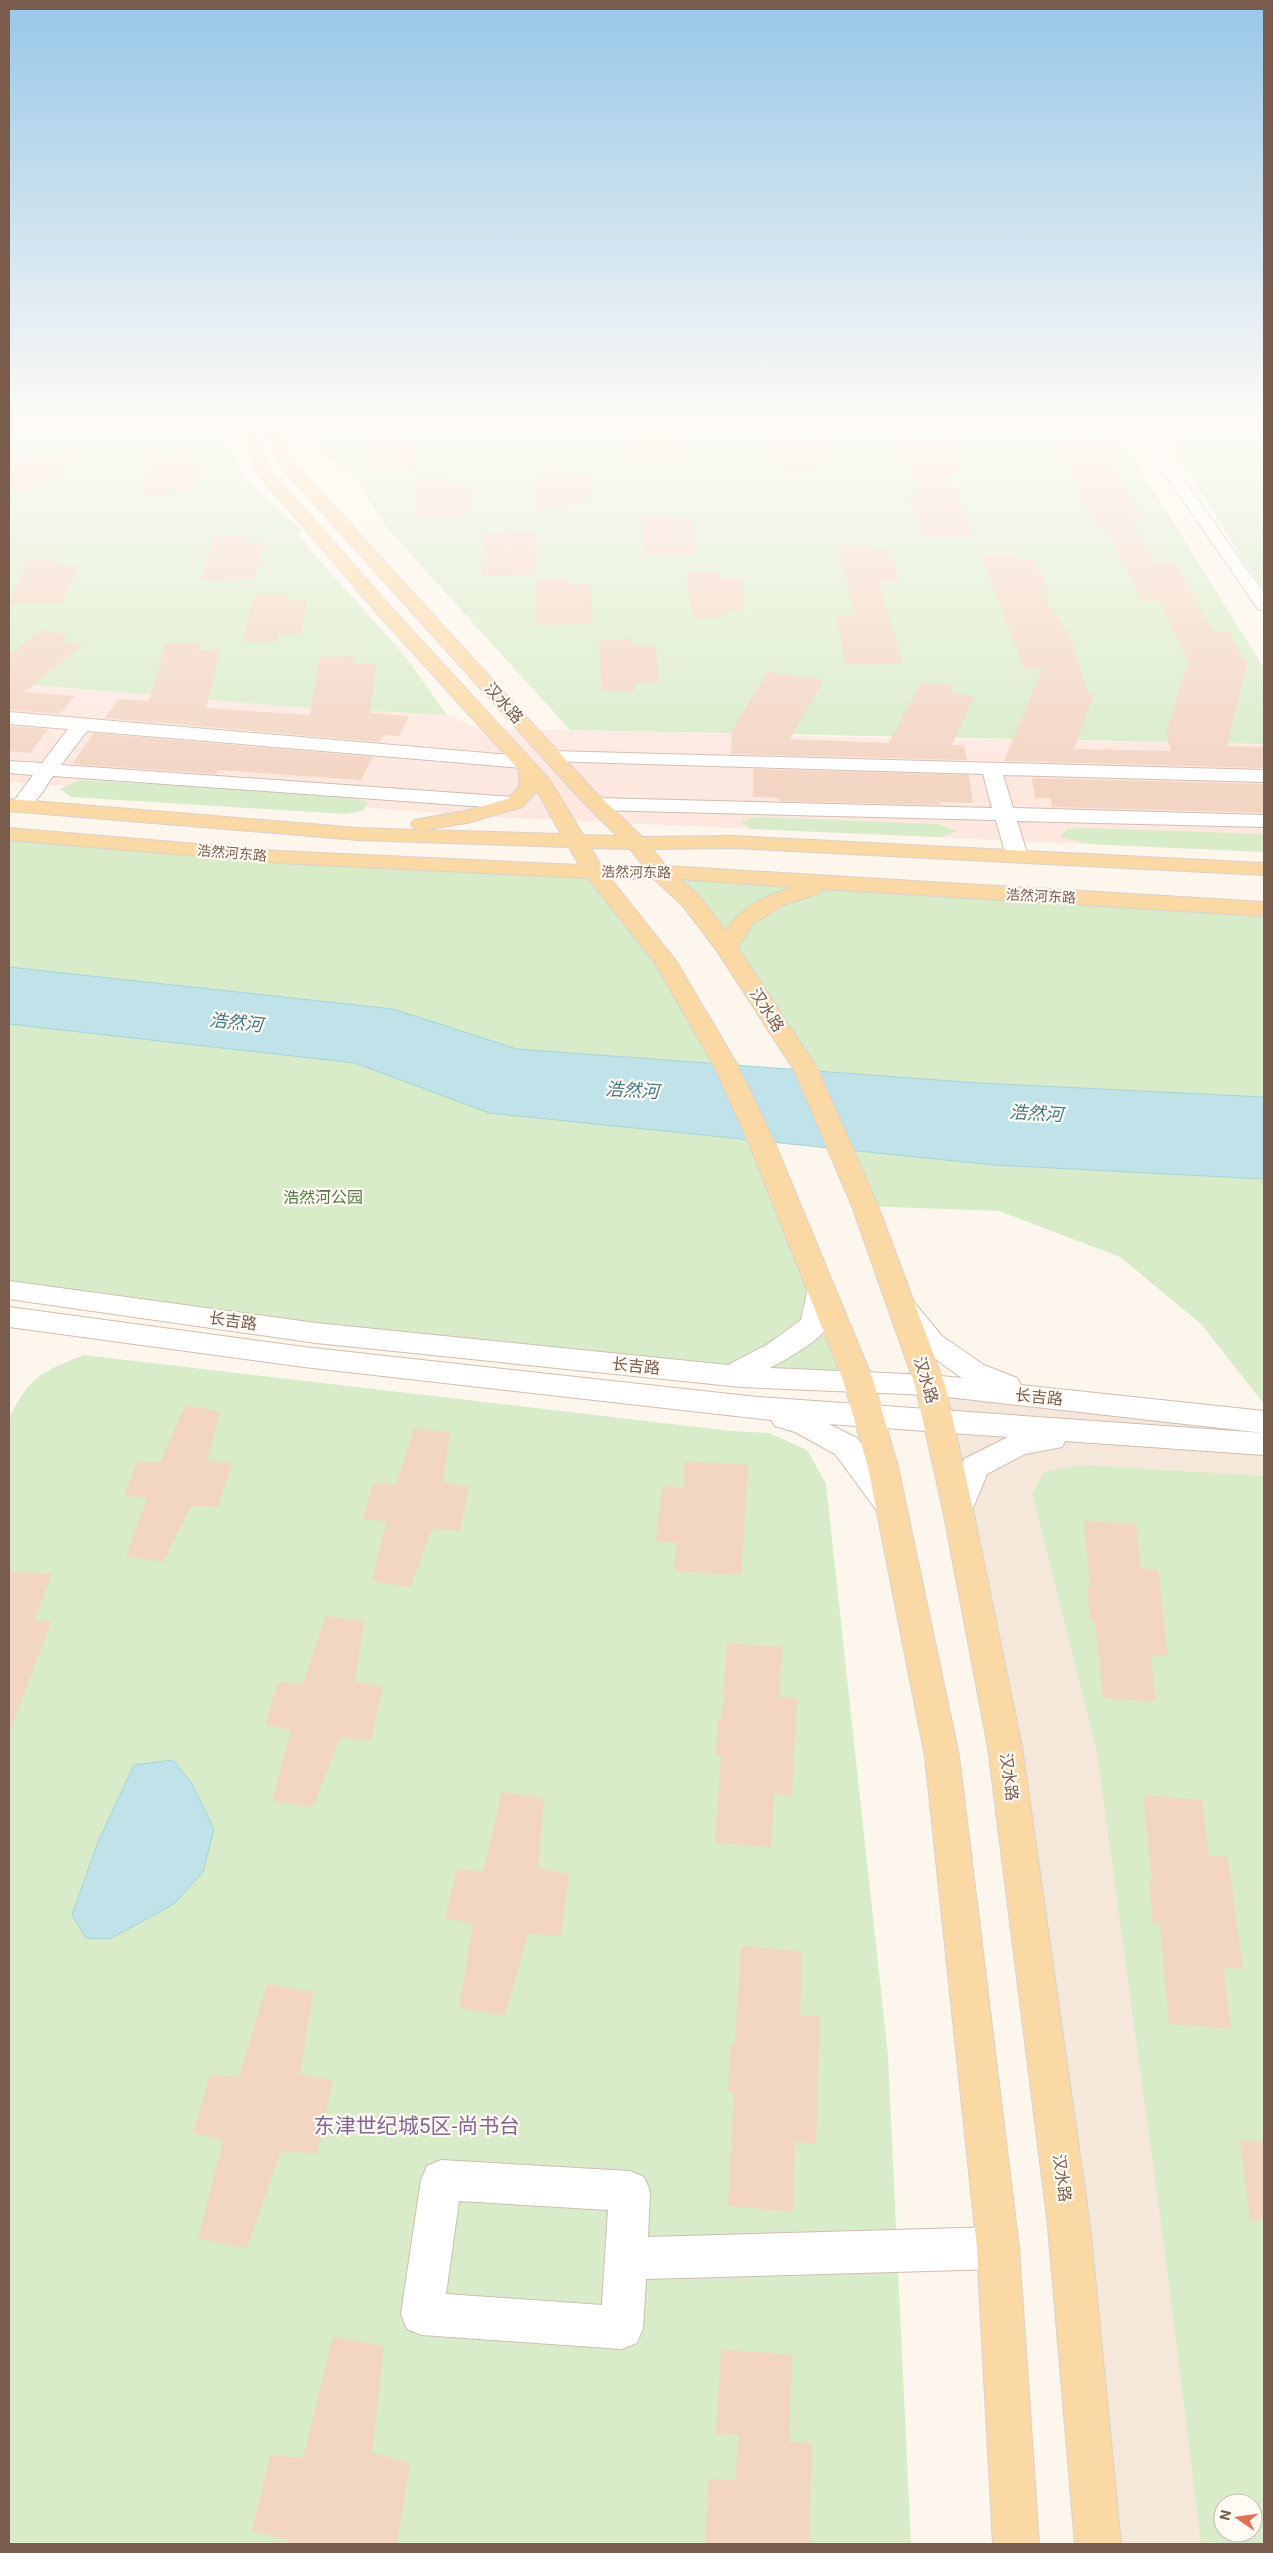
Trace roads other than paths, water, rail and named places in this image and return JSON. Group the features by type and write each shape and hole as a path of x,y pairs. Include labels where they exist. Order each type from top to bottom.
{"main road":[{"name":"汉水路","path":"326,543 382,608 542,783 594,872 665,961 725,1064 761,1141 858,1380 882,1466 942,1756 998,2248 1016,2544"},
{"name":"汉水路","path":"359,543 553,757 636,844 660,873 690,900 732,956 806,1070 864,1206 901,1306 930,1385 958,1510 1006,1757 1069,2226 1098,2544"},
{"path":"358,834 467,817 515,803 529,788 526,765"},
{"name":"浩然河东路","path":"15,805 358,834 636,844 733,842 1264,869"},
{"name":"浩然河东路","path":"9,834 278,857 594,872 660,873 1264,909"},
{"path":"732,956 743,920 776,900 825,883"}],"street":[{"path":"1221,543 1264,605"},
{"path":"9,718 526,765"},
{"path":"15,805 48,770 82,724"},
{"path":"553,757 1264,776"},
{"path":"9,767 515,803"},
{"path":"991,769 1017,856"},
{"path":"597,804 1264,822"},
{"name":"长吉路","path":"9,1290 316,1333 732,1376 858,1380 930,1385 1264,1422"},
{"path":"732,1376 778,1351 814,1325 821,1292"},
{"path":"901,1306 932,1343 974,1372 1039,1397"},
{"name":"长吉路","path":"9,1317 304,1357 757,1408 937,1420 1085,1433 1264,1444"},
{"path":"757,1408 805,1424 846,1446 891,1507"},
{"path":"958,1510 975,1466 1019,1444 1085,1433"},
{"path":"441,2180 630,2191 627,2259 622,2328 422,2314 441,2180"},
{"path":"627,2259 998,2248"}],"water":[{"name":"浩然河","path":"9,967 393,1009 517,1049 979,1083 1264,1097 1264,1179 994,1165 489,1113 355,1063 9,1024"},
{"path":"173,1760 191,1782 214,1829 203,1872 174,1904 110,1939 86,1938 72,1915 98,1842 134,1765"}],"district":[{"name":"东津世纪城5区-尚书台","path":"417,2126"}],"park label":[{"name":"浩然河公园","path":"323,1197"}]}
